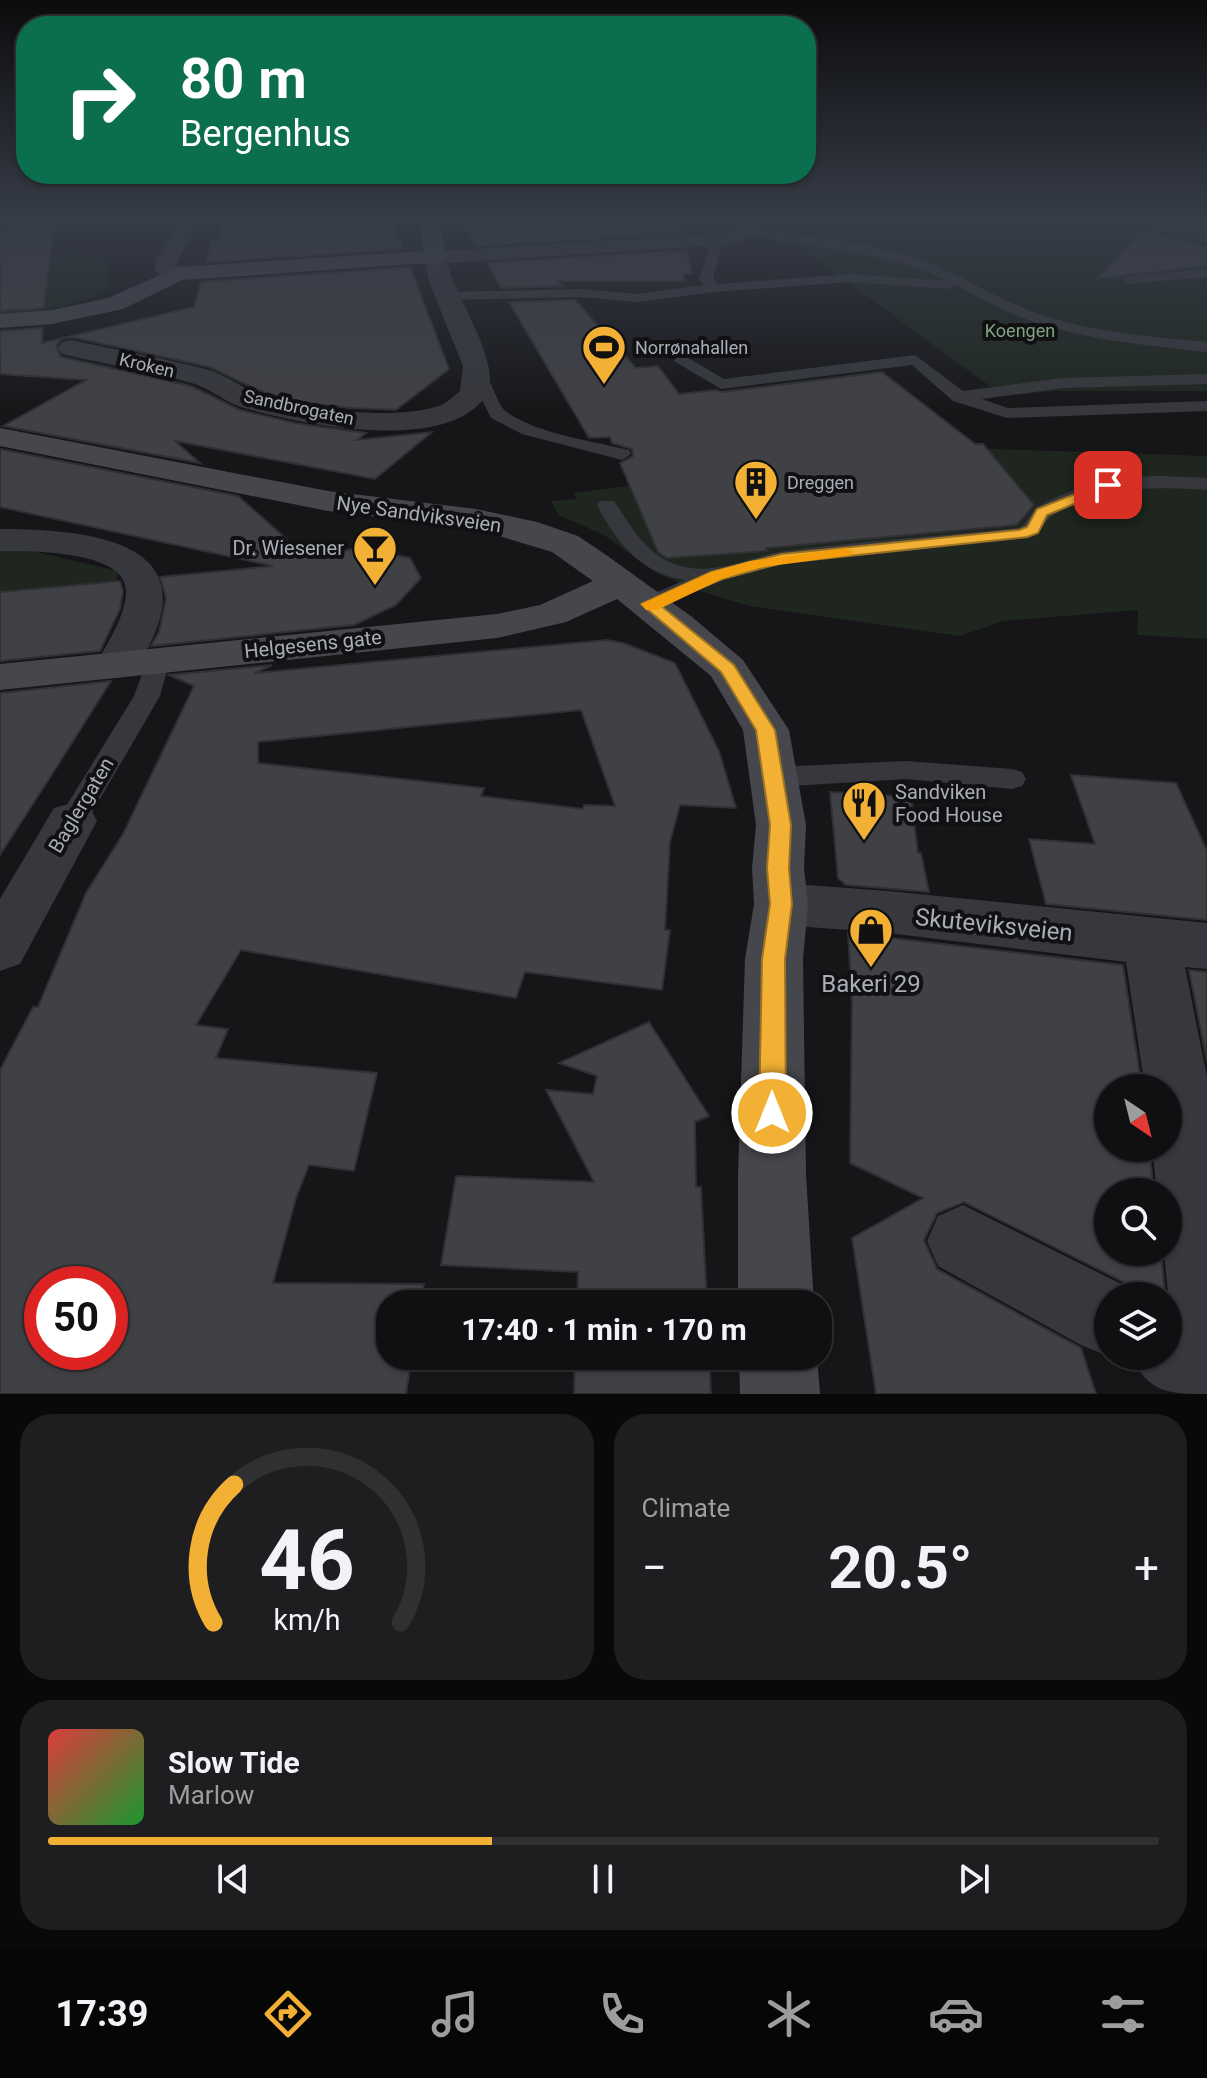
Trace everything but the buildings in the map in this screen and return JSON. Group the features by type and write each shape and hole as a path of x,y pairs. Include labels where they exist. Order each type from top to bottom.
{"street":[{"path":"8,322 82,312 115,304 157,284"},
{"path":"443,284 477,366 479,378"},
{"name":"Kroken","path":"71,348 222,384"},
{"name":"Sandbrogaten","path":"222,384 240,397 254,401 369,421 418,419 462,408 477,391 479,378"},
{"name":"Nye Sandviksveien","path":"0,437 328,501 476,519 524,530 565,544 728,669 766,730 781,825 778,868 781,904 774,959 772,1175 776,1290"},
{"path":"0,540 70,545 119,556 136,566 143,577 145,591 137,622 117,665"},
{"name":"Helgesens gate","path":"0,677 497,626 634,594"},
{"name":"Baglergaten","path":"0,948 72,821"},
{"name":"Skuteviksveien","path":"781,904 979,920 1179,945"},
{"path":"1179,945 1179,1099 1199,1265 1207,1304"},
{"path":"963,1241 1094,1311"},
{"path":"1182,1358 1207,1371"},
{"path":"779,1370 780,1394"}],"lane":[{"path":"710,284 714,288"},
{"path":"446,296 582,293 637,298 774,284"},
{"path":"924,284 973,289"},
{"path":"964,284 1044,321 1097,333 1207,347"},
{"path":"682,361 721,384 915,360 959,397 1007,413 1207,406"},
{"path":"479,378 497,414 507,420 528,430 622,454"},
{"path":"959,397 1063,383 1207,379"},
{"path":"634,594 782,558 1022,534 1032,530 1042,512 1108,485 1127,481 1207,484"},
{"path":"607,505 622,535 649,557 673,571 716,575"},
{"name":"Baglergaten","path":"72,821 147,696 158,660"},
{"path":"775,777 906,770 1012,779"}],"green space":[{"path":"0,284 109,284 109,289 70,305 0,315"},
{"name":"Koengen","path":"851,284 1207,284 1207,391 1052,391 1003,396"},
{"path":"966,448 1207,456 1207,639 1137,635 1138,610 1003,621 960,636 749,606 691,588 655,572 604,535 558,515 551,501 576,499 574,493 890,452"},
{"path":"19,548 118,571 117,581 39,588 37,594 0,597 0,549"}],"slow traffic":[{"path":"651,606 649,604 716,575 782,558 847,552"}],"place":[{"name":"Norrønahallen","path":"604,386"},
{"name":"Dreggen","path":"756,521"},
{"name":"Dr. Wiesener","path":"375,587"},
{"name":"Sandviken Food House","path":"864,842"},
{"name":"Bakeri 29","path":"871,969"}],"route":[{"path":"772,1113 774,959 781,904 778,868 781,825 766,730 728,669 649,604 716,575 782,558 1022,534 1032,530 1042,512 1049,508 1108,485"}]}
